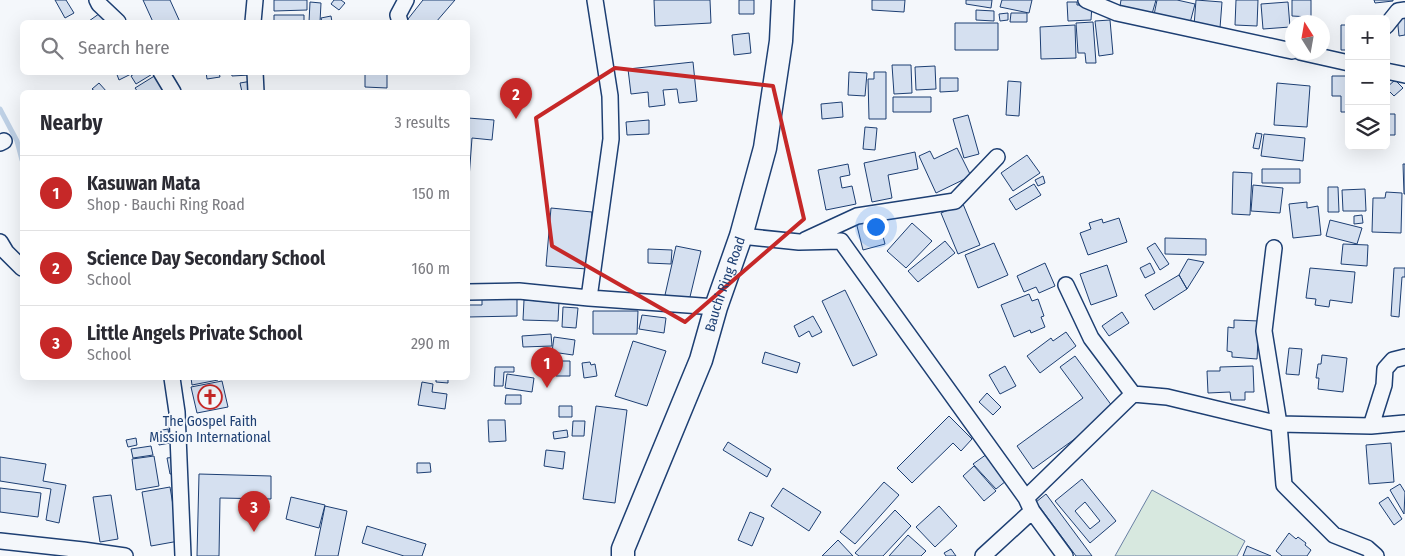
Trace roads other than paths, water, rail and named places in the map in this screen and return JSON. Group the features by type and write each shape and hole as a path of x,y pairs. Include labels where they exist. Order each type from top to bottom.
{"main road":[{"name":"Bauchi Ring Road","path":"623,553 701,360 716,307 741,236 765,148 780,41 783,0"}],"street":[{"path":"97,0 116,20"},
{"path":"253,20 255,0"},
{"path":"399,20 398,15 406,0"},
{"path":"589,298 611,139 610,96 595,0"},
{"path":"1086,0 1117,13 1285,49"},
{"path":"1390,21 1398,12 1405,10"},
{"path":"1330,59 1345,62"},
{"path":"1390,72 1405,75"},
{"path":"163,75 172,90"},
{"path":"255,75 256,90"},
{"path":"799,242 857,216 955,201 997,157"},
{"path":"741,236 799,242 841,241 1065,556"},
{"path":"0,242 6,252 20,266"},
{"path":"1274,248 1264,331 1280,424 1284,485 1334,534 1367,548 1376,556"},
{"path":"1066,285 1090,338 1132,394 1166,397 1280,424 1371,426 1405,423"},
{"path":"470,292 519,291 716,307"},
{"path":"1371,426 1384,385 1385,369 1393,360 1405,357"},
{"path":"172,380 177,412 183,556"},
{"path":"983,556 1132,394"},
{"path":"0,541 81,553 125,556"}],"waterway":[{"path":"0,109 17,141 20,152"}],"place":[{"name":"Science Day Secondary School","path":"516,119"},
{"name":"Kasuwan Mata","path":"547,388"},
{"name":"The Gospel Faith Mission International","path":"210,397"},
{"name":"Little Angels Private School","path":"254,532"}]}
